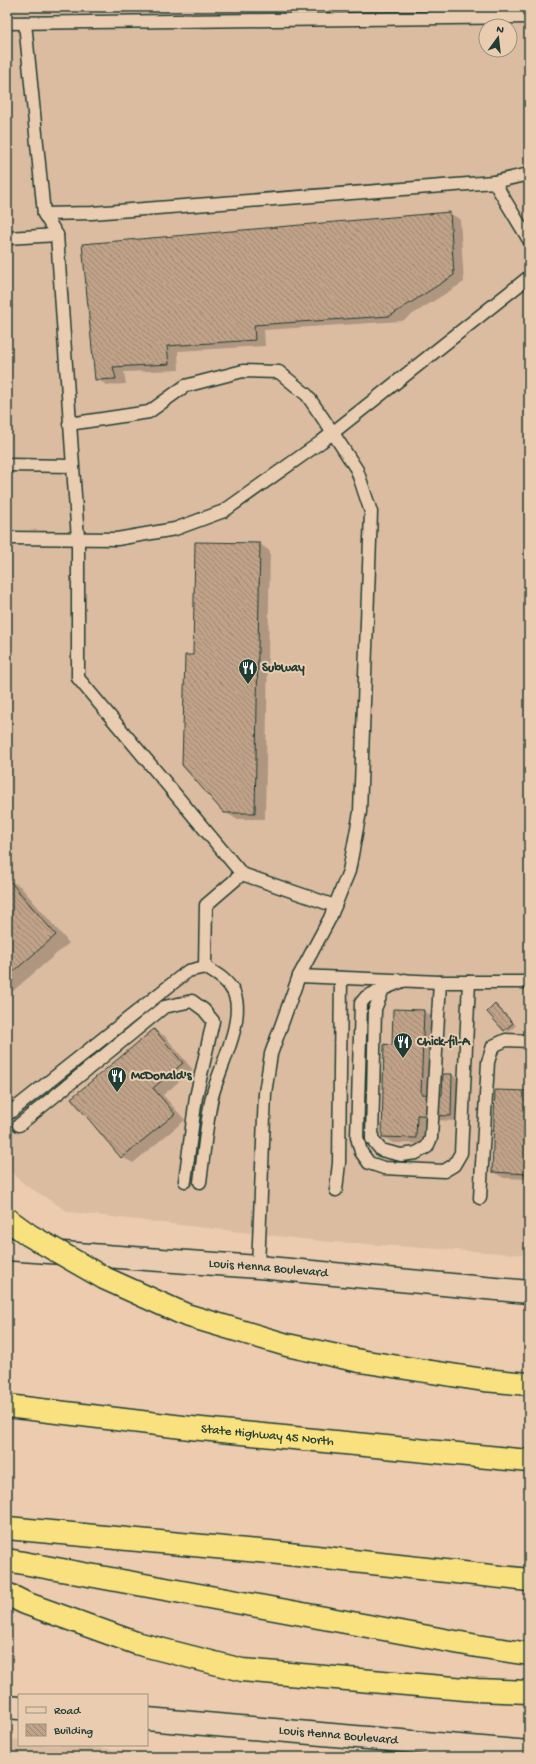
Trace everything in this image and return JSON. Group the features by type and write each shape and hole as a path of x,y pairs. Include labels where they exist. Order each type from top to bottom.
{"highway":[{"path":"7,1219 29,1235 104,1278 186,1315 287,1345 360,1361 484,1380 529,1384"},
{"name":"State Highway 45 North","path":"7,1406 191,1428 528,1461"},
{"path":"7,1528 270,1552 529,1580"},
{"path":"7,1560 476,1646 529,1654"},
{"path":"7,1594 25,1603 136,1643 242,1670 439,1687 529,1692"}],"main road":[{"name":"Louis Henna Boulevard","path":"7,1249 258,1267 529,1292"},
{"path":"7,1707 18,1708"},
{"name":"Louis Henna Boulevard","path":"148,1719 461,1751 519,1753"}],"lane":[{"path":"7,23 529,17"},
{"path":"25,23 44,214 57,235 78,539 78,678 242,874 335,906"},
{"path":"44,214 92,213 494,182 529,174"},
{"path":"494,182 529,240"},
{"path":"7,238 57,235"},
{"path":"7,538 117,540 175,529 224,510 333,433 529,277"},
{"path":"69,424 149,412 185,386 243,371 279,372 307,395 333,433 357,470 371,512 360,812 349,871 335,906 299,976 271,1054 266,1093 258,1267"},
{"path":"7,465 72,466"},
{"path":"205,967 206,905 242,874"},
{"path":"8,1114 188,971 205,967 225,980 235,994 236,1010 235,1028 212,1096 200,1182"},
{"path":"299,976 440,982 529,982"},
{"path":"336,1190 338,1163 341,978"},
{"path":"405,980 383,989 366,998 361,1003 357,1137 361,1152 370,1163 384,1168 444,1171 454,1165 461,1153 468,982"},
{"path":"383,989 375,1009 372,1139 381,1150 401,1155 416,1153 427,1147 431,1138 440,982"},
{"path":"19,1125 164,1007 192,1001 204,1010 213,1021 196,1097 185,1181"},
{"path":"480,1198 488,1062 492,1046 506,1040 529,1041"}],"shaded area":[{"path":"7,7 529,7 529,1255 320,1241 69,1212 24,1184 7,1168"},
{"path":"7,1739 18,1740 18,1746 78,1746 189,1757 7,1757"}],"building":[{"path":"450,212 454,275 390,316 254,325 255,340 167,346 169,364 113,367 116,379 95,380 82,244"},
{"path":"195,542 260,543 255,813 224,813 182,765 185,655 193,655"},
{"path":"7,878 56,935 7,977"},
{"path":"495,1004 513,1023 504,1031 487,1012"},
{"name":"Chick-fil-A","path":"393,1009 424,1010 421,1094 442,1095 443,1074 452,1074 451,1116 417,1115 416,1138 382,1137 384,1044 392,1045"},
{"name":"McDonald's","path":"154,1029 183,1063 153,1088 175,1114 121,1158 71,1098"},
{"path":"495,1090 529,1091 529,1174 492,1172"}],"place":[{"name":"Subway","path":"248,685"},
{"name":"Chick-fil-A","path":"403,1059"},
{"name":"McDonald's","path":"117,1093"}]}
